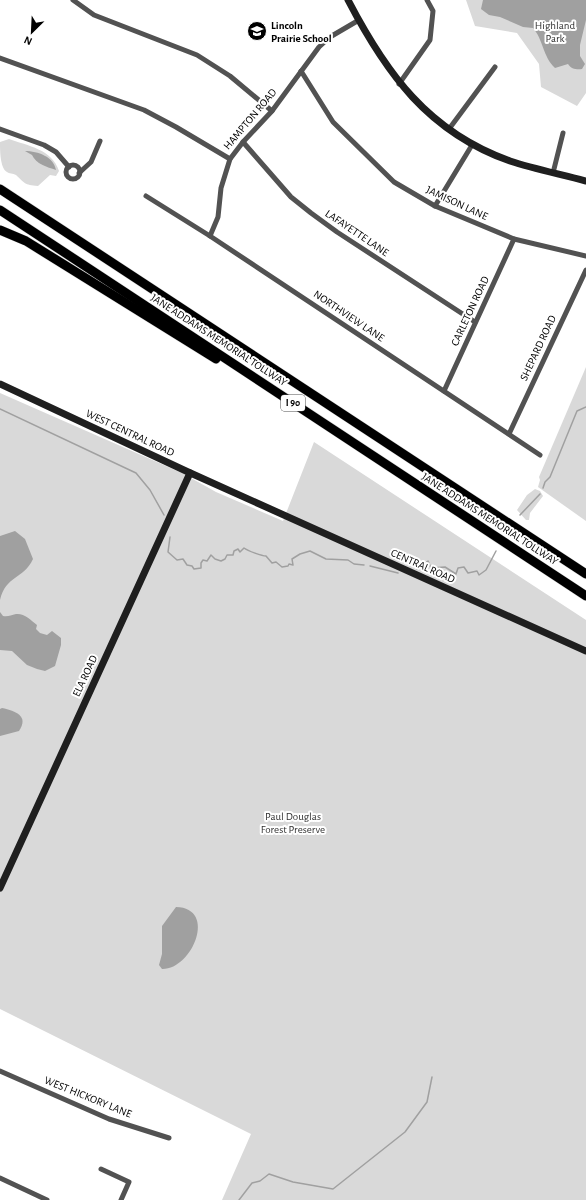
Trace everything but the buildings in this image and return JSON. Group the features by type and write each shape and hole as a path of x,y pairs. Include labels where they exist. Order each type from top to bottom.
{"highway":[{"name":"JANE ADDAMS MEMORIAL TOLLWAY","path":"0,189 586,574"},
{"name":"JANE ADDAMS MEMORIAL TOLLWAY","path":"0,210 586,596"},
{"path":"0,230 26,241 181,338 300,408"}],"street":[{"path":"73,0 94,14 197,55 230,76 272,111"},
{"path":"348,0 399,84 430,115 472,144 508,160 586,181"},
{"path":"399,84 430,40 433,11 427,0"},
{"name":"HAMPTON ROAD","path":"210,236 218,217 221,188 230,159 243,142 272,111 319,47 330,37 359,20"},
{"path":"0,58 144,110 230,159"},
{"path":"449,129 495,67"},
{"name":"JAMISON LANE","path":"301,71 333,122 394,182 435,206 514,239 586,256"},
{"path":"0,129 44,145 56,152 69,167"},
{"path":"554,173 563,133"},
{"path":"69,167 66,172 69,178 76,178 79,173 91,162 100,141"},
{"name":"LAFAYETTE LANE","path":"243,142 291,197 311,213 337,232 475,322"},
{"path":"435,206 472,144"},
{"path":"69,167 75,166 79,173"},
{"name":"NORTHVIEW LANE","path":"146,196 210,236 540,455"},
{"name":"CARLETON ROAD","path":"444,391 514,239"},
{"name":"SHEPARD ROAD","path":"509,434 586,270"},
{"name":"WEST CENTRAL ROAD","path":"0,384 190,473 252,500"},
{"name":"ELA ROAD","path":"0,888 190,473"},
{"name":"CENTRAL ROAD","path":"252,500 586,651"},
{"name":"WEST HICKORY LANE","path":"0,1071 109,1119 169,1138"},
{"path":"101,1169 129,1182 121,1200"},
{"path":"0,1178 48,1200"}],"green space":[{"name":"Highland Park","path":"466,0 586,0 586,93 577,106 541,87 539,64 517,33 475,26"},
{"path":"9,139 31,146 45,153 56,164 59,171 56,176 50,175 38,186 27,184 16,175 7,172 2,163 0,142"},
{"path":"586,367 586,521 538,487 540,480 539,477"},
{"name":"Paul Douglas Forest Preserve","path":"0,393 182,473 216,492 283,521 314,442 586,620 586,1200 222,1200 251,1134 0,1009"},
{"path":"535,489 540,491 543,496 530,513 529,520 526,520 517,510 527,495"}],"shaded area":[{"path":"483,0 586,0 586,20 580,45 580,56 585,64 582,69 574,69 568,64 555,68 548,59 539,37 533,28 523,27 500,17 489,15 481,9"},
{"path":"25,151 35,152 49,158 55,165 56,170 39,163 32,155"},
{"path":"15,531 25,539 33,559 24,571 6,586 0,600 0,536"},
{"path":"0,612 3,616 19,614 25,616 37,625 36,629 40,633 47,635 52,631 61,638 61,645 55,666 45,671 37,669 27,665 12,651 0,650"},
{"path":"2,708 20,715 23,722 19,731 0,736 0,709"},
{"path":"176,907 189,910 196,917 198,927 196,939 191,950 183,960 173,967 162,969 159,965 162,954 162,926"}],"waterway":[{"path":"543,488 545,482 550,477 577,411 586,407"},
{"path":"0,409 136,473 150,490 164,515"},
{"path":"520,515 540,494"},
{"path":"170,537 168,552 177,560 183,559 187,565 192,566 194,569 201,568 201,563 203,560 207,561 211,555 215,559 221,561 225,559 227,555 233,555 234,551 238,549 240,552 244,548 266,556 272,563 276,562 282,567 288,566 289,564 293,565 292,559 300,554 310,551 326,559 348,560 354,564 364,565"},
{"path":"417,569 428,561 431,568 445,567 456,574 458,568 464,567 468,573 477,571 479,575 486,570 496,551"},
{"path":"370,566 398,573"},
{"path":"239,1200 252,1183 260,1181 269,1174 293,1182 333,1189 405,1132 427,1102 432,1077"}],"place":[{"name":"Lincoln Prairie School","path":"257,31"}]}
